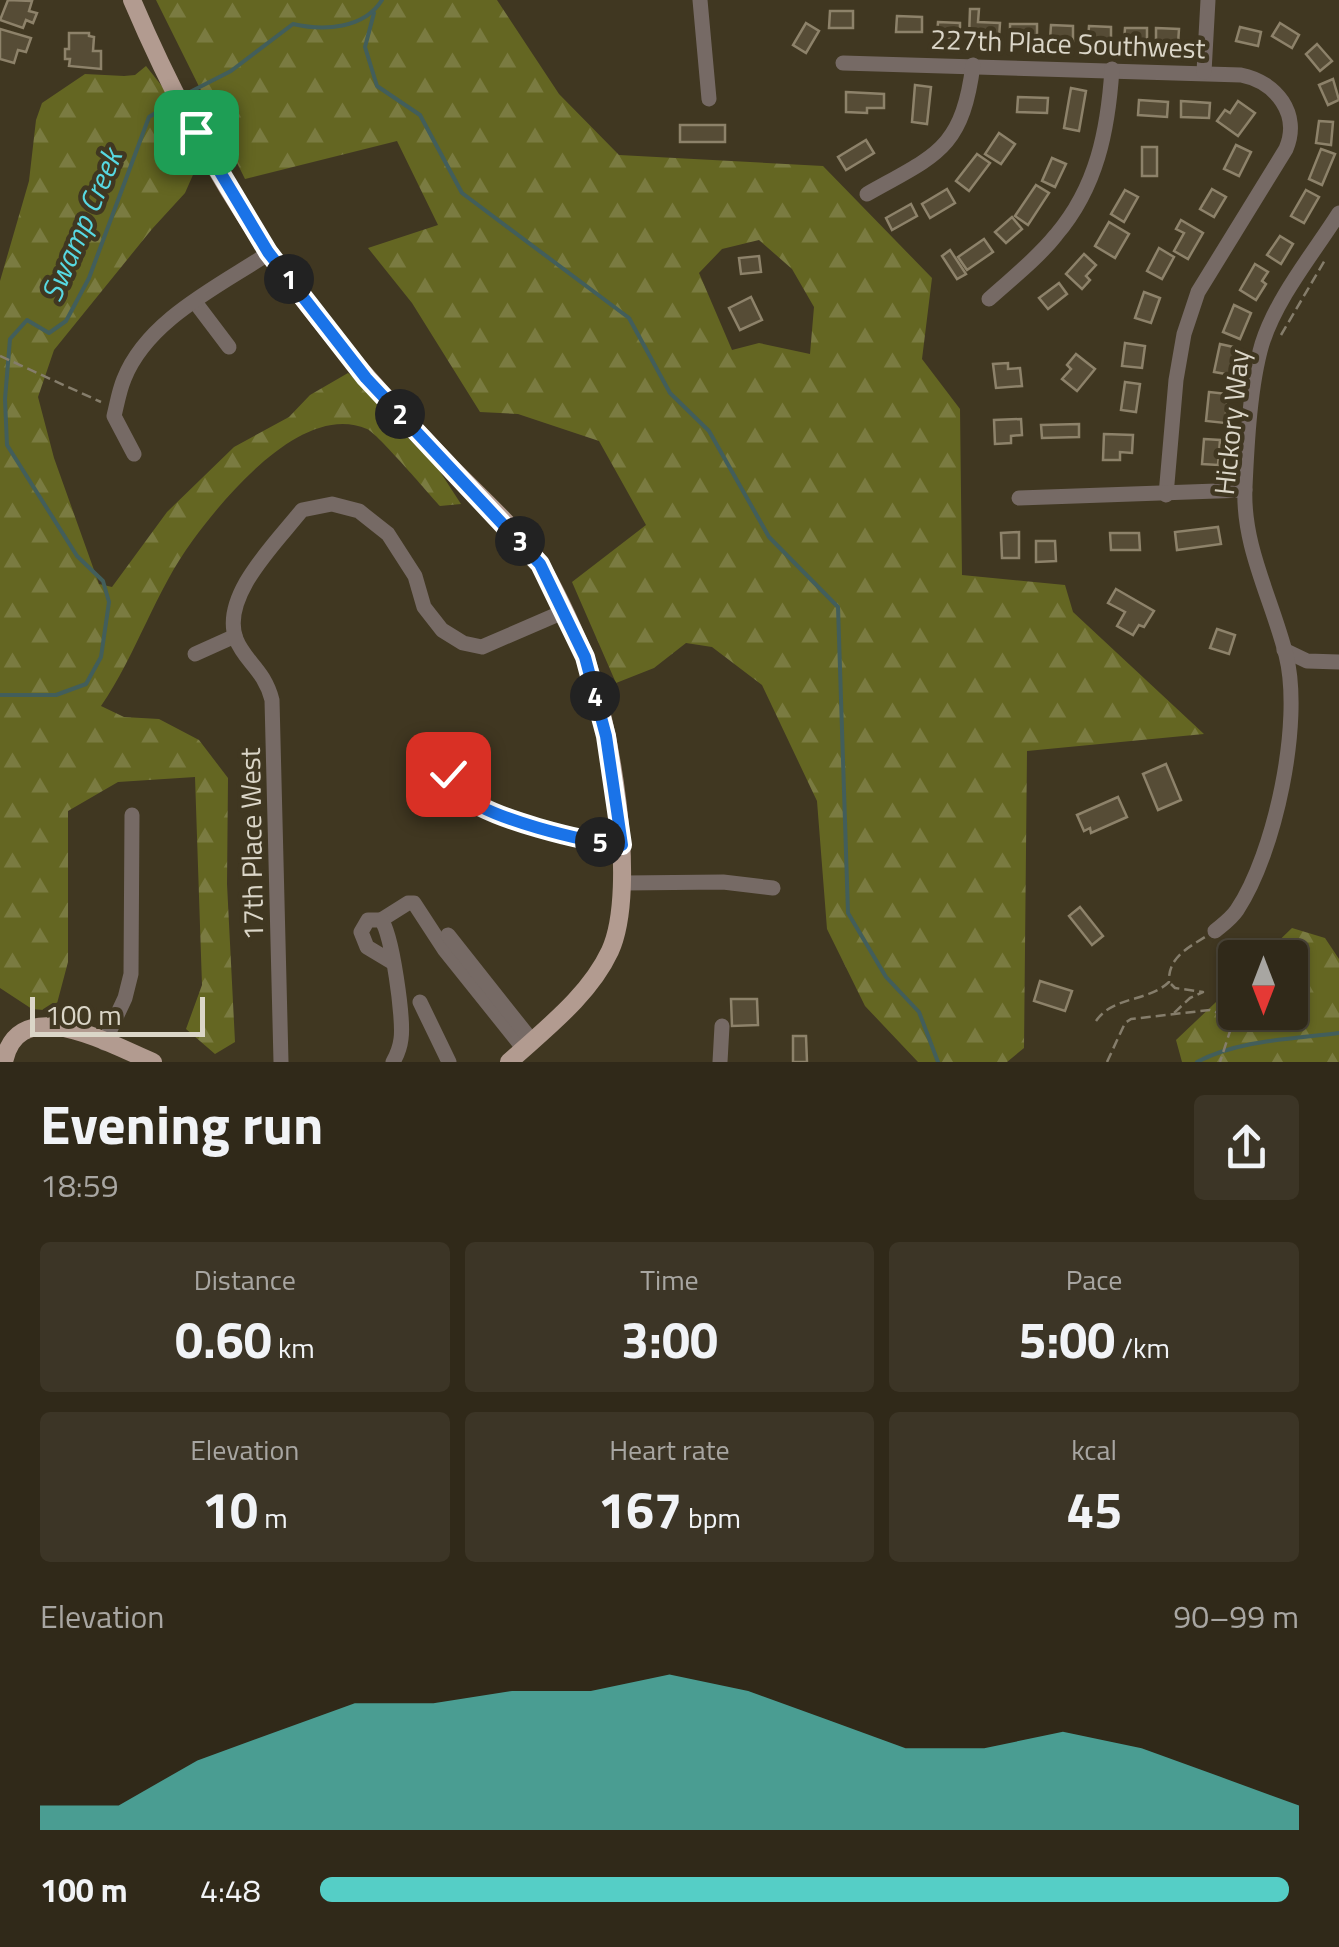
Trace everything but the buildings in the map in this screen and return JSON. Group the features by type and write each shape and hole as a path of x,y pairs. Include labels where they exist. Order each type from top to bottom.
{"main road":[{"path":"132,0 168,81 268,252 366,378 540,564 585,657 606,736 622,845 624,883 617,933 597,976 509,1062"},
{"path":"4,1062 6,1050 18,1034 33,1027 54,1026 153,1062"}],"street":[{"path":"700,0 709,99"},
{"path":"1204,72 1208,0"},
{"name":"227th Place Southwest","path":"843,62 1204,72 1258,78 1283,100 1292,136 1198,292 1184,334 1166,495"},
{"path":"867,194 930,159 952,140 969,97 972,65"},
{"path":"989,300 1054,238 1071,216 1104,144 1112,69"},
{"name":"Hickory Way","path":"1215,932 1235,913 1248,889 1276,804 1293,716 1292,686 1256,567 1244,490 1256,369 1276,314 1339,214"},
{"path":"134,454 114,416 124,377 149,338 268,252"},
{"path":"195,302 229,347"},
{"path":"1019,498 1244,490"},
{"path":"195,654 235,636 233,619 238,593 302,510 332,504 359,511 388,534 415,576 424,607 442,630 463,643 482,647 563,612"},
{"name":"17th Place West","path":"235,636 267,681 272,700 281,1062"},
{"path":"1284,650 1307,661 1339,662"},
{"path":"448,774 463,797 516,821 622,845"},
{"path":"104,1043 125,998 131,974 132,815"},
{"path":"624,883 723,882 774,888"},
{"path":"392,962 367,948 361,932 368,920 381,920 414,903 444,949 528,1045"},
{"path":"381,920 392,944 402,1018 402,1037 393,1062"},
{"path":"448,936 528,1045"},
{"path":"420,1002 449,1062"},
{"path":"720,1062 722,1026"}],"path":[{"path":"1276,344 1329,254"},
{"path":"0,356 116,409"},
{"path":"1173,1014 1203,992 1175,988 1169,982 1169,966 1215,932"},
{"path":"1096,1021 1102,1011 1113,1005 1158,991 1169,982"},
{"path":"1107,1062 1125,1023 1156,1014 1210,1010 1218,1013"},
{"path":"1220,1060 1230,1030"}],"green space":[{"path":"156,0 497,0 559,94 619,155 823,166 932,278 922,359 960,409 962,575 1065,585 1073,612 1204,734 1027,751 1024,1048 1007,1062 918,1062 865,1006 827,929 817,801 762,685 712,647 686,643 654,668 616,683 572,582 646,525 599,441 518,414 480,412 412,303 368,248 438,225 397,141 245,179","holes":["759,240 792,269 814,307 810,354 759,343 732,350 699,273 722,249"]},
{"path":"146,66 165,90 196,168 185,193 54,350 38,397 54,458 99,584 112,587 167,512 234,447 289,417 310,395 348,373 437,467 461,504 440,506 367,429 343,424 318,428 293,440 246,478 193,540 101,706 124,717 159,719 199,740 228,778 227,884 235,1042 215,1054 186,1029 202,985 195,777 118,782 68,811 68,962 55,1011 32,1009 0,988 0,281 29,181 36,120 42,103 85,74 135,75"},
{"path":"1292,928 1325,938 1339,959 1339,1062 1182,1062 1176,1040 1218,1000 1218,1030 1308,1030 1308,940 1280,940"}],"waterway":[{"name":"Swamp Creek","path":"184,95 231,71 293,24 342,26 365,17 382,0"},
{"path":"374,13 365,47 377,86 420,115 462,193 629,318 670,393 709,431 769,537 838,607 848,913 886,977 919,1012 938,1062"},
{"name":"Swamp Creek","path":"0,695 56,695 86,684 101,657 109,602 103,581 77,556 7,445 5,399 10,339 27,320 49,333 66,321 89,278 149,117 172,103"},
{"path":"1197,1062 1248,1045 1339,1033"}],"route":[{"path":"196,132 268,252 366,378 540,564 585,657 606,736 622,845 516,821 463,797 448,774"}]}
